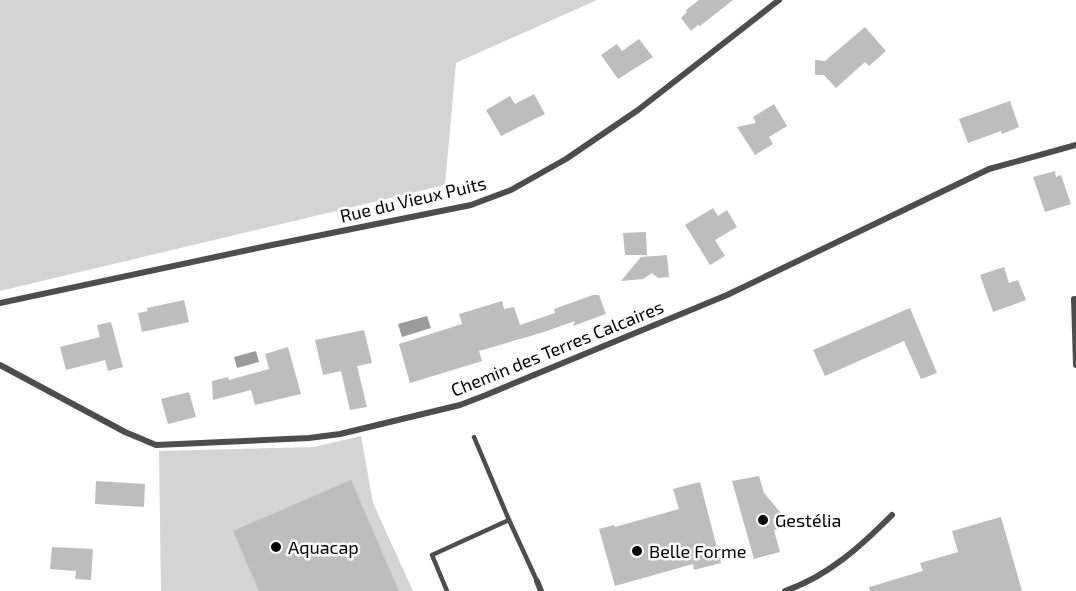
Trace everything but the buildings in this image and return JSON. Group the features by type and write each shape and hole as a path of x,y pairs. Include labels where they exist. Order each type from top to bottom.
{"street":[{"name":"Rue du Vieux Puits","path":"0,303 471,205 511,190 566,159 638,110 779,0"},
{"name":"Chemin des Terres Calcaires","path":"0,365 125,432 156,445 340,435 460,405 486,395 727,295 989,169 1076,145"},
{"path":"1076,299 1074,299 1076,365"},
{"path":"784,591 804,584 829,570 861,546 892,515"},
{"path":"537,581 541,591"}],"lane":[{"path":"474,437 537,581"},
{"path":"447,591 432,555 509,520"}],"shaded area":[{"path":"0,0 597,0 456,63 445,185 0,291"},
{"path":"427,316 431,328 402,337 398,324"},
{"path":"256,351 259,362 237,368 234,357"},
{"name":"Aquacap","path":"361,436 373,503 413,591 161,591 159,451 314,447"}],"place":[{"name":"Gestélia","path":"763,520"},
{"name":"Aquacap","path":"276,547"},
{"name":"Belle Forme","path":"637,551"}]}
